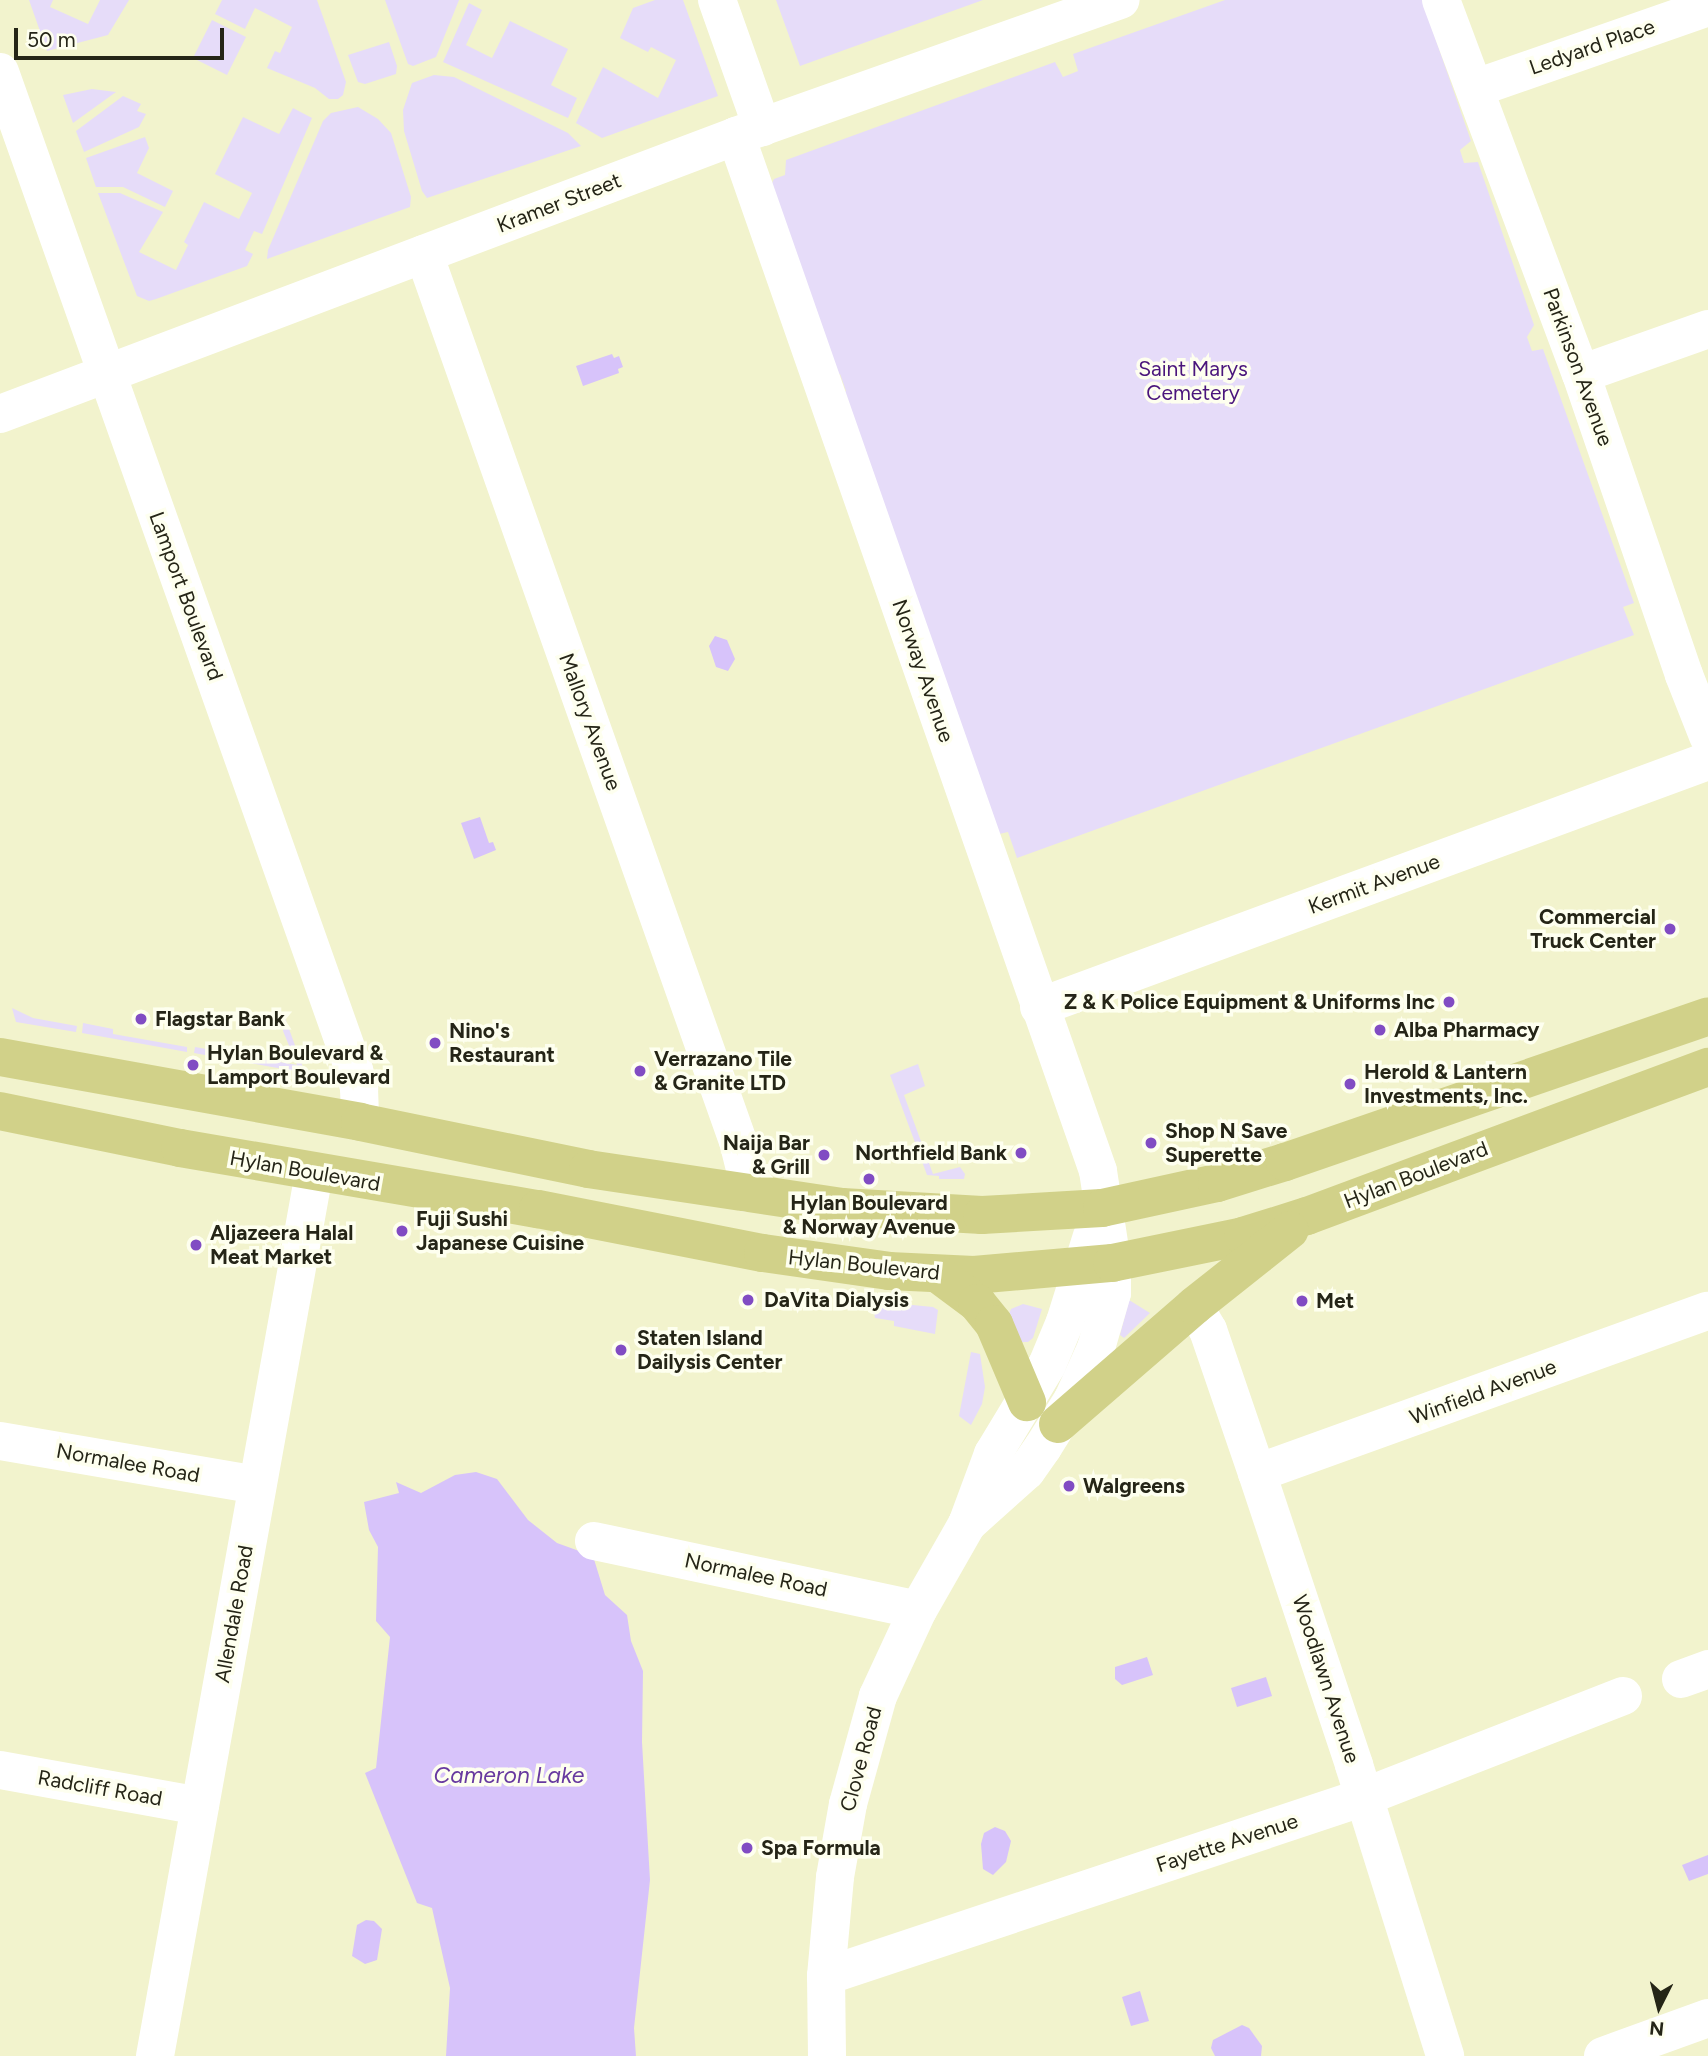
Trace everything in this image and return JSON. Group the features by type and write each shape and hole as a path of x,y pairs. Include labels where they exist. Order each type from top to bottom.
{"main road":[{"path":"0,1057 360,1122 588,1169 746,1193 842,1207 943,1215 1035,1214 1102,1208 1217,1183 1708,1016"},
{"name":"Hylan Boulevard","path":"0,1111 314,1173 538,1209 811,1261 938,1274 1097,1265 1210,1245 1307,1216 1708,1067"},
{"path":"1058,1424 1194,1306 1307,1216"},
{"path":"938,1274 977,1303 993,1324 1027,1402"}],"street":[{"name":"Norway Avenue","path":"717,0 749,131 1039,1007 1098,1171 1102,1208 1097,1265"},
{"name":"Kramer Street","path":"0,414 749,131 1121,0"},
{"name":"Parkinson Avenue","path":"1441,0 1581,374 1696,670 1708,736"},
{"name":"Ledyard Place","path":"1476,88 1708,7"},
{"name":"Lamport Boulevard","path":"0,72 354,1070 359,1088 360,1122"},
{"name":"Mallory Avenue","path":"424,254 738,1141 746,1173 746,1193"},
{"path":"1581,374 1708,329"},
{"name":"Kermit Avenue","path":"1039,1007 1708,761"},
{"name":"Allendale Road","path":"155,2056 314,1173"},
{"name":"Clove Road","path":"827,2056 825,1976 835,1877 857,1768 878,1696 918,1610 967,1524 993,1454 1027,1402 1097,1265"},
{"name":"Clove Road","path":"967,1524 1026,1471 1058,1424 1086,1374 1105,1323 1112,1293 1097,1265"},
{"name":"Woodlawn Avenue","path":"1194,1306 1208,1330 1257,1473 1364,1797 1445,2056"},
{"name":"Winfield Avenue","path":"1257,1473 1708,1311"},
{"name":"Normalee Road","path":"0,1441 257,1485"},
{"name":"Normalee Road","path":"594,1541 918,1610"},
{"name":"Fayette Avenue","path":"825,1976 1364,1797 1623,1696"},
{"name":"Radcliff Road","path":"0,1770 200,1806"},
{"path":"1603,2056 1708,2018"}],"green space":[{"path":"29,0 53,0 50,7 88,24 100,0 129,0 108,35 47,51"},
{"path":"222,0 317,0 346,82 343,95 338,99 329,99 315,88 267,68 275,51 280,53 292,27 255,8 245,29 215,14"},
{"path":"385,0 459,0 436,57 413,66 408,64"},
{"path":"655,0 683,0 718,96 602,138 576,123 603,67 658,98 676,60 651,47 648,52 620,38 633,8"},
{"path":"776,0 983,0 800,66"},
{"name":"Saint Marys Cemetery","path":"1225,0 1422,0 1471,141 1460,150 1464,163 1478,162 1534,325 1527,337 1532,351 1543,349 1634,603 1623,607 1634,635 1017,858 1008,832 999,834 835,398 846,391 840,374 833,376 771,185 774,179 785,175 786,160 1055,62 1063,77 1078,71 1073,54"},
{"path":"469,3 482,10 466,45 492,58 510,21 568,49 551,85 577,98 568,118 443,62"},
{"path":"212,20 246,37 227,75 193,58"},
{"path":"389,42 397,66 396,74 365,84 358,82 348,55"},
{"path":"434,75 454,77 568,133 581,146 427,198 422,191 404,131 403,110 412,83"},
{"path":"92,89 116,92 73,123 63,95"},
{"path":"123,96 141,104 137,111 146,114 139,127 84,152 76,131"},
{"path":"358,107 378,119 391,133 411,197 410,207 267,259 268,250 323,121 331,113"},
{"path":"293,108 312,118 262,234 254,231 245,250 253,254 247,266 149,301 137,296 98,193 120,193 163,212 139,252 176,270 188,245 184,242 204,202 239,219 252,193 215,174 243,117 279,134"},
{"path":"145,137 149,148 137,173 173,191 165,207 123,187 96,187 86,158"},
{"path":"12,1008 33,1018 77,1026 76,1032 16,1022"},
{"path":"284,1015 305,1073 194,1053 195,1047 297,1065 283,1031"},
{"path":"83,1023 113,1029 113,1034 187,1047 187,1052 82,1033"},
{"path":"918,1064 925,1086 904,1095 933,1174 960,1167 965,1174 964,1179 939,1179 939,1176 927,1175 890,1075"},
{"path":"1129,1300 1150,1313 1124,1338 1120,1335"},
{"path":"872,1301 933,1307 938,1310 935,1334 894,1326 894,1321 875,1318"},
{"path":"1023,1304 1042,1309 1033,1338 1028,1342 1021,1342 1009,1314 1011,1309"},
{"path":"971,1352 980,1354 985,1387 982,1404 971,1425 959,1416"}],"water":[{"path":"612,354 614,358 619,356 623,367 618,369 619,373 583,386 576,366"},
{"path":"715,636 727,640 735,659 728,671 716,667 709,646"},
{"path":"480,817 489,843 493,842 496,850 474,859 461,823"},
{"name":"Cameron Lake","path":"476,1472 497,1479 528,1520 557,1543 593,1556 605,1595 627,1615 631,1641 643,1671 642,1742 650,1880 634,2028 636,2056 446,2056 450,1988 432,1908 417,1903 365,1773 376,1768 390,1637 376,1621 378,1547 369,1530 364,1502 399,1493 396,1482 421,1493 455,1475"},
{"path":"1147,1657 1153,1675 1122,1685 1115,1679 1115,1667"},
{"path":"1266,1677 1272,1696 1237,1707 1231,1688"},
{"path":"995,1827 1005,1831 1011,1841 1006,1862 993,1875 983,1869 981,1844 984,1833"},
{"path":"1708,1855 1708,1874 1689,1881 1682,1865"},
{"path":"366,1920 374,1921 382,1929 377,1960 365,1964 352,1956 357,1925"},
{"path":"1140,1991 1149,2021 1131,2026 1122,1997"},
{"path":"1242,2025 1249,2028 1262,2046 1261,2056 1215,2056 1211,2048 1213,2040"}],"place":[{"name":"Commercial Truck Center","path":"1670,929"},
{"name":"Z & K Police Equipment & Uniforms Inc","path":"1449,1002"},
{"name":"Flagstar Bank","path":"141,1019"},
{"name":"Alba Pharmacy","path":"1380,1030"},
{"name":"Nino's Restaurant","path":"435,1043"},
{"name":"Hylan Boulevard & Lamport Boulevard","path":"193,1065"},
{"name":"Verrazano Tile & Granite LTD","path":"640,1071"},
{"name":"Herold & Lantern Investments, Inc.","path":"1350,1084"},
{"name":"Shop N Save Superette","path":"1151,1143"},
{"name":"Northfield Bank","path":"1021,1153"},
{"name":"Naija Bar & Grill","path":"824,1155"},
{"name":"Hylan Boulevard & Norway Avenue","path":"869,1179"},
{"name":"Fuji Sushi Japanese Cuisine","path":"402,1231"},
{"name":"Aljazeera Halal Meat Market","path":"196,1245"},
{"name":"DaVita Dialysis","path":"748,1300"},
{"name":"Met","path":"1302,1301"},
{"name":"Staten Island Dailysis Center","path":"621,1350"},
{"name":"Walgreens","path":"1069,1486"},
{"name":"Spa Formula","path":"747,1848"}]}
